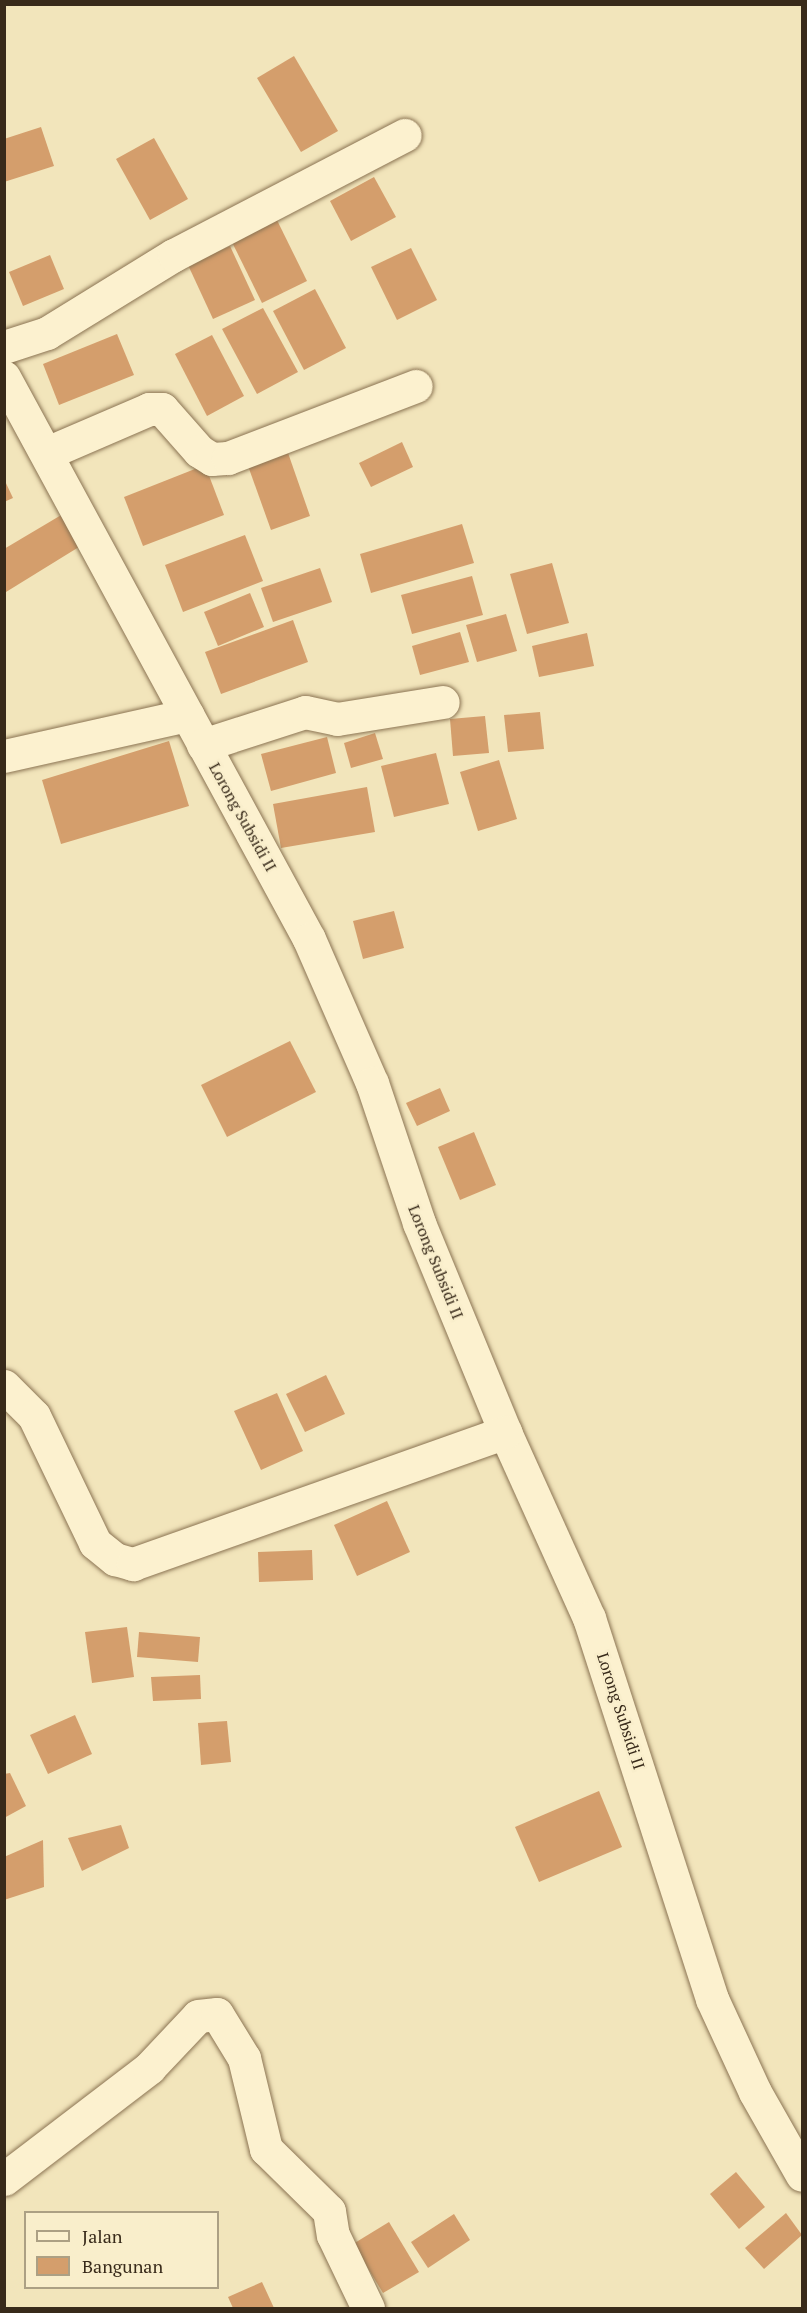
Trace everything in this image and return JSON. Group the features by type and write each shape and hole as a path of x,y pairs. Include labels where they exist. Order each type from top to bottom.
{"street":[{"path":"4,347 47,333 183,249 405,135"},
{"name":"Lorong Subsidi II","path":"4,377 48,453 309,939 372,1083 419,1224 505,1432 589,1618 712,1999 755,2092 802,2175"},
{"path":"48,453 149,409 162,409 199,452 212,459 228,458 416,386"},
{"path":"203,745 305,712 337,719 443,702"},
{"path":"4,756 187,715"},
{"path":"4,1386 34,1416 95,1542 115,1559 133,1564 505,1432"},
{"path":"4,2179 149,2068 198,2016 217,2014 244,2058 266,2149 329,2211 333,2235 368,2308"}],"building":[{"path":"294,56 338,131 301,152 257,78"},
{"path":"41,127 54,166 4,182 4,139"},
{"path":"154,138 188,199 150,220 116,159"},
{"path":"374,177 396,217 351,241 330,201"},
{"path":"273,212 307,281 262,303 228,234"},
{"path":"230,246 255,300 213,319 188,265"},
{"path":"411,248 437,300 397,320 371,267"},
{"path":"50,255 64,289 23,306 9,272"},
{"path":"315,289 346,348 304,370 273,311"},
{"path":"263,308 298,372 257,394 222,329"},
{"path":"117,334 134,375 59,405 43,364"},
{"path":"212,335 244,396 207,416 175,354"},
{"path":"402,442 413,467 371,487 359,463"},
{"path":"287,450 310,516 271,530 247,463"},
{"path":"205,465 224,515 143,546 124,497"},
{"path":"4,479 13,498 4,502"},
{"path":"68,511 87,542 6,592 4,549"},
{"path":"462,524 474,563 371,593 360,554"},
{"path":"245,535 263,581 183,612 165,565"},
{"path":"552,563 569,623 527,634 510,574"},
{"path":"320,568 332,602 273,622 261,588"},
{"path":"472,576 483,615 412,634 401,595"},
{"path":"250,593 264,627 218,646 204,612"},
{"path":"506,614 517,651 477,662 466,625"},
{"path":"293,620 308,662 221,694 205,652"},
{"path":"460,632 469,662 420,675 412,646"},
{"path":"587,633 594,666 539,677 532,646"},
{"path":"540,712 544,749 508,752 504,715"},
{"path":"485,716 489,753 453,756 450,719"},
{"path":"375,733 383,759 351,768 344,743"},
{"path":"327,737 336,773 271,791 261,754"},
{"path":"169,741 189,806 61,844 42,780"},
{"path":"436,753 449,804 394,817 381,766"},
{"path":"499,760 517,819 478,831 460,772"},
{"path":"367,787 375,832 281,848 273,804"},
{"path":"394,911 404,948 363,959 353,921"},
{"path":"290,1041 316,1092 227,1137 201,1085"},
{"path":"440,1088 450,1111 417,1126 406,1103"},
{"path":"474,1132 496,1185 460,1200 438,1147"},
{"path":"326,1375 345,1414 305,1432 286,1394"},
{"path":"277,1393 303,1451 261,1470 234,1411"},
{"path":"387,1501 410,1552 357,1576 334,1525"},
{"path":"312,1550 313,1580 259,1582 258,1552"},
{"path":"127,1627 134,1677 92,1683 85,1632"},
{"path":"139,1632 200,1637 198,1662 137,1657"},
{"path":"200,1675 201,1699 153,1701 151,1677"},
{"path":"75,1715 92,1754 48,1774 30,1735"},
{"path":"227,1721 231,1762 201,1765 198,1723"},
{"path":"10,1773 26,1806 4,1818 4,1774"},
{"path":"599,1791 622,1847 539,1882 515,1827"},
{"path":"121,1825 129,1848 82,1871 68,1838"},
{"path":"43,1840 44,1887 4,1900 4,1857"},
{"path":"736,2172 765,2207 739,2229 710,2194"},
{"path":"786,2213 802,2235 764,2269 745,2248"},
{"path":"454,2214 470,2240 428,2268 411,2242"},
{"path":"389,2222 419,2272 383,2293 353,2244"},
{"path":"262,2282 274,2308 233,2308 228,2297"}]}
